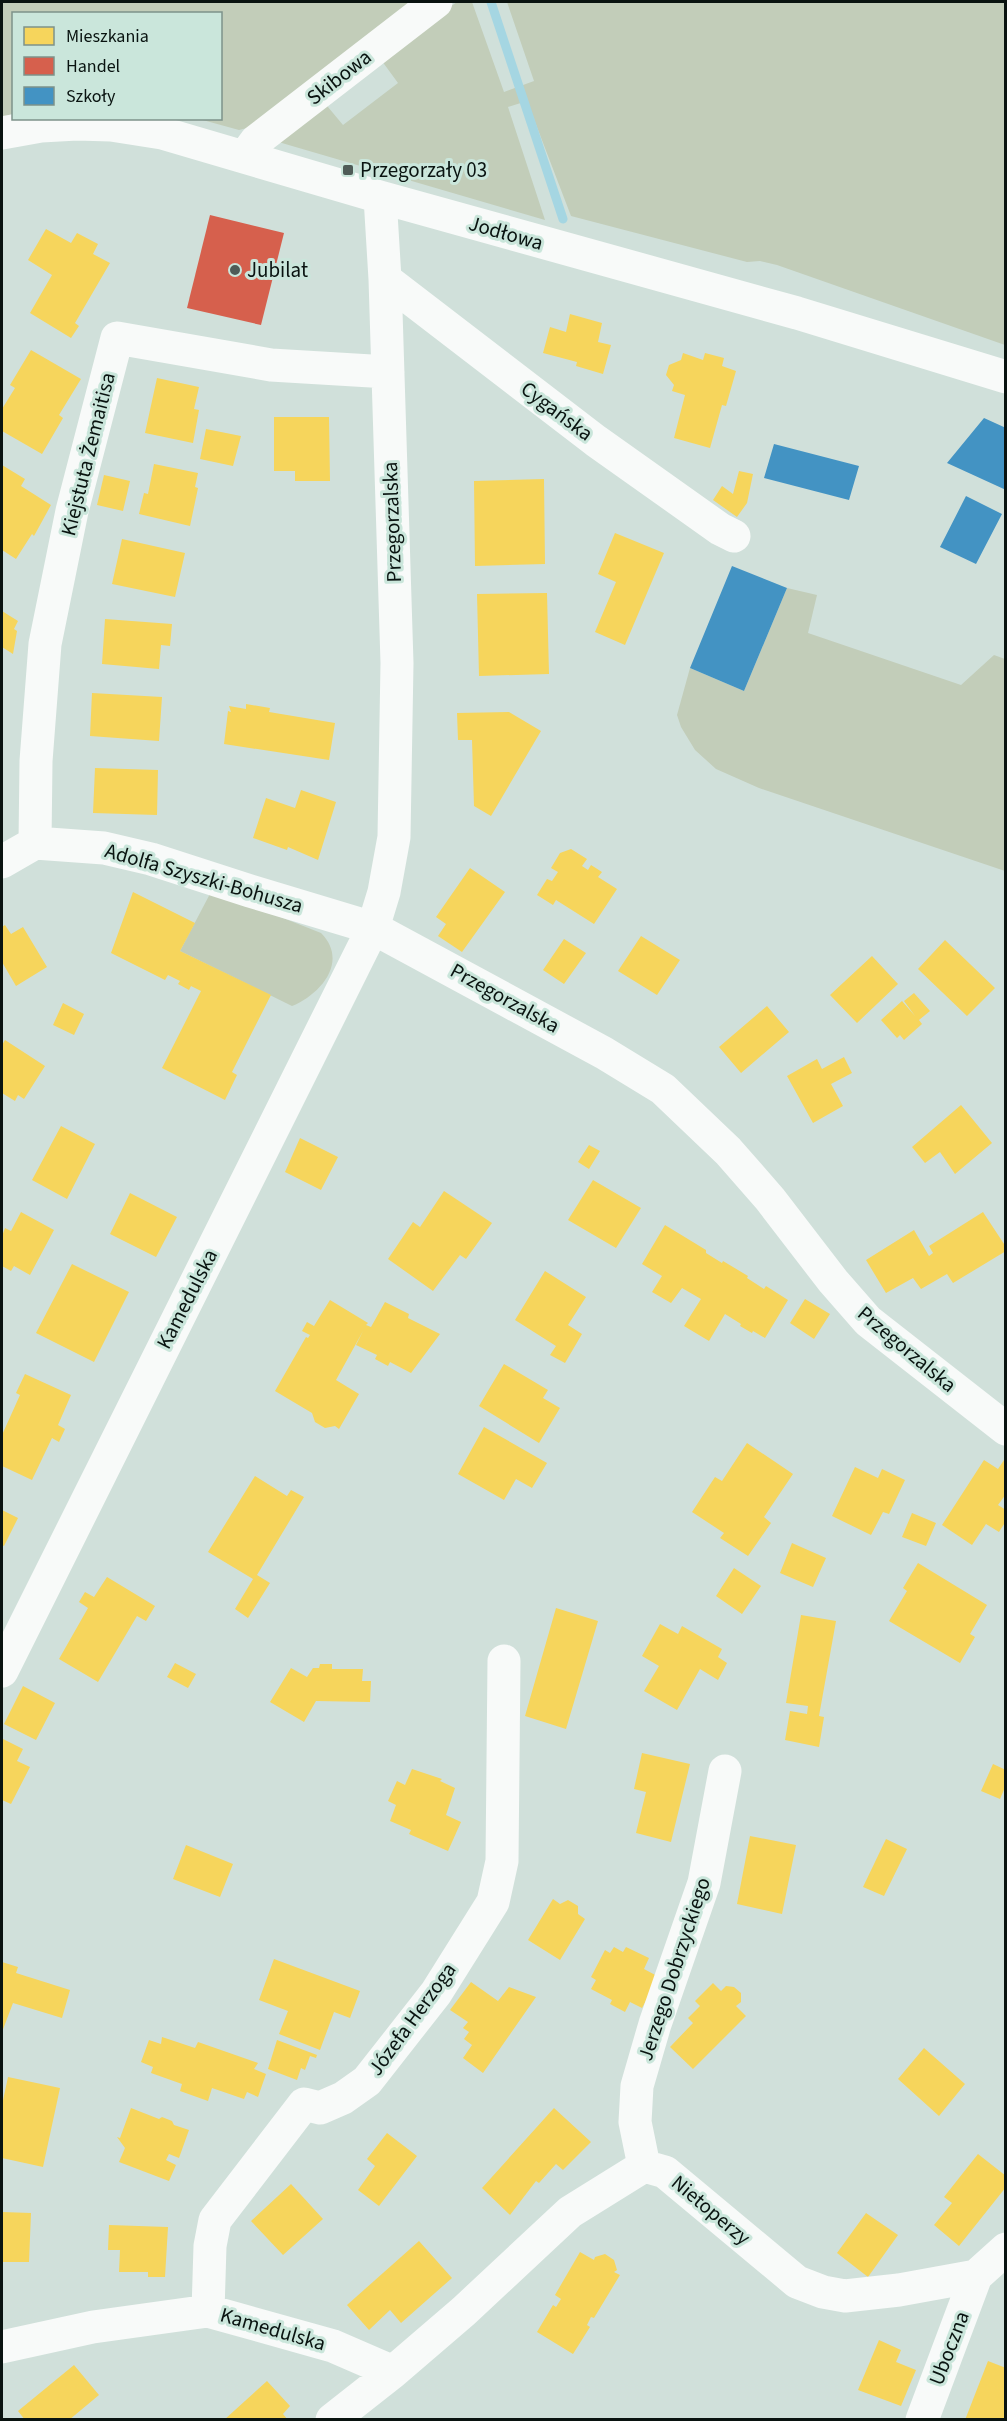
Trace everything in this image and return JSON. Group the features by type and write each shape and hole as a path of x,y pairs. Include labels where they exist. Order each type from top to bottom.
{"street":[{"name":"Skibowa","path":"245,156 256,141 436,2"},
{"name":"Jodłowa","path":"2,133 41,126 111,125 162,133 380,197 797,313 1005,377"},
{"name":"Przegorzalska","path":"380,197 386,279 397,663 394,837 384,892 373,928 597,1049 663,1089 728,1151 770,1199 833,1281 868,1321 1005,1429"},
{"name":"Cygańska","path":"386,279 596,441 720,529 734,536"},
{"name":"Kiejstuta Żemaitisa","path":"34,843 36,761 45,644 72,511 117,338 271,365 388,372"},
{"path":"2,862 34,843"},
{"name":"Adolfa Szyszki-Bohusza","path":"34,843 104,848 151,859 373,928"},
{"name":"Kamedulska","path":"2,1671 373,928"},
{"name":"Józefa Herzoga","path":"208,2310 210,2246 215,2220 304,2104 320,2108 343,2098 368,2081 436,1993 493,1902 502,1861 504,1661"},
{"name":"Jerzego Dobrzyckiego","path":"644,2166 635,2122 637,2086 655,2024 704,1882 724,1771"},
{"path":"332,2420 393,2372 464,2311 570,2212 644,2166"},
{"name":"Nietoperzy","path":"644,2166 665,2172 797,2282 823,2292 845,2296 899,2290 976,2276"},
{"path":"976,2276 1005,2249"},
{"name":"Uboczna","path":"922,2420 976,2276"},
{"name":"Kamedulska","path":"2,2347 93,2327 208,2310 333,2346 393,2372"}],"green space":[{"path":"2,2 422,2 255,126 239,130 203,120 222,120 222,12 12,12 12,114 2,117"},
{"path":"457,2 472,2 504,92 534,81 507,2 1005,2 1005,345 777,265 760,261 747,262 571,216 527,101 508,107 545,220 275,141 323,101 343,125 398,83 379,57"},
{"path":"787,588 817,595 808,633 961,685 994,655 1005,659 1005,871 759,788 716,769 695,750 681,727 677,715 690,668 744,691"},
{"path":"212,890 321,933 329,944 332,965 321,985 303,1001 292,1006 180,951"}],"building: Mieszkania":[{"path":"46,229 71,243 77,233 98,244 93,254 110,263 75,323 79,326 71,338 30,313 52,275 28,260"},
{"path":"570,314 602,323 598,342 611,345 603,374 576,366 577,362 543,353 550,327 566,332"},
{"path":"31,350 81,379 59,415 63,418 42,454 2,431 2,409 15,388 10,385"},
{"path":"683,353 703,360 705,353 724,358 722,366 736,371 726,406 722,405 710,448 674,438 685,395 672,391 674,385 666,375 669,365 681,360"},
{"path":"157,378 199,387 194,409 199,410 193,443 145,433"},
{"path":"274,417 329,417 330,481 295,481 295,471 274,471"},
{"path":"206,429 241,436 233,466 200,459"},
{"path":"154,464 198,473 195,487 198,488 190,526 139,514 144,493 148,494"},
{"path":"2,465 25,479 21,486 51,505 34,536 32,534 16,559 2,550"},
{"path":"739,471 753,474 747,503 737,517 713,500 722,486 733,494"},
{"path":"104,475 130,481 123,511 97,505"},
{"path":"544,479 545,564 475,566 474,481"},
{"path":"615,533 664,553 625,645 595,632 616,582 598,574"},
{"path":"122,539 185,553 175,597 112,584"},
{"path":"547,593 549,674 479,676 477,594"},
{"path":"2,611 18,621 14,629 17,631 13,654 2,647"},
{"path":"105,619 172,624 170,646 161,645 159,669 102,664"},
{"path":"92,693 162,697 159,741 90,736"},
{"path":"246,704 270,708 269,712 335,723 329,760 224,744 228,711 231,712 229,706 246,709"},
{"path":"509,712 541,731 491,816 474,806 472,740 458,740 457,713"},
{"path":"95,768 158,770 157,815 93,813"},
{"path":"301,790 336,802 318,860 288,847 287,850 253,838 266,798 295,808"},
{"path":"571,849 587,859 582,866 588,870 591,865 602,872 598,877 617,889 594,924 556,900 553,905 537,895 547,879 552,881 558,872 551,868 560,853"},
{"path":"470,868 505,892 462,952 438,936 446,924 436,917"},
{"path":"133,892 195,923 180,951 271,995 232,1072 237,1075 225,1100 162,1068 201,991 191,986 189,990 178,984 180,981 168,975 165,980 111,953"},
{"path":"5,925 11,934 23,927 47,967 16,986 2,962 2,927"},
{"path":"641,936 680,960 657,995 618,971"},
{"path":"564,939 586,953 564,984 543,970"},
{"path":"945,940 995,988 967,1016 918,969"},
{"path":"872,956 898,984 857,1023 830,995"},
{"path":"914,993 930,1011 919,1020 922,1024 904,1040 900,1035 897,1038 881,1020 902,1001 915,1016 904,1001"},
{"path":"63,1003 84,1014 74,1035 53,1025"},
{"path":"767,1006 789,1032 741,1073 719,1047"},
{"path":"5,1040 45,1066 24,1099 18,1095 15,1101 2,1093 2,1045"},
{"path":"844,1057 852,1073 831,1084 843,1106 813,1123 787,1076 817,1059 822,1069"},
{"path":"961,1105 992,1143 955,1174 940,1152 925,1163 912,1147"},
{"path":"61,1126 95,1144 67,1199 32,1180"},
{"path":"300,1138 338,1157 321,1190 285,1172"},
{"path":"589,1145 600,1151 589,1169 578,1162"},
{"path":"593,1180 641,1208 616,1248 568,1220"},
{"path":"444,1191 492,1223 466,1259 460,1255 433,1291 388,1259 413,1222 420,1227"},
{"path":"130,1193 177,1217 156,1257 110,1234"},
{"path":"21,1212 54,1230 30,1275 14,1266 11,1271 2,1266 2,1236 5,1228 11,1231"},
{"path":"983,1212 1006,1247 1006,1251 953,1283 947,1274 921,1289 913,1278 886,1293 866,1260 914,1230 929,1256 933,1253 929,1246"},
{"path":"665,1225 706,1250 706,1253 722,1263 723,1261 748,1276 747,1278 764,1289 766,1286 788,1300 765,1338 740,1326 741,1324 725,1314 709,1341 684,1326 701,1299 682,1288 671,1303 652,1292 662,1276 642,1264"},
{"path":"72,1264 129,1292 94,1362 36,1333"},
{"path":"545,1271 586,1297 568,1325 582,1334 565,1363 550,1355 556,1346 515,1320"},
{"path":"805,1299 830,1314 814,1339 790,1323"},
{"path":"330,1300 371,1327 385,1302 409,1314 408,1318 440,1334 411,1373 390,1362 388,1366 375,1359 377,1355 356,1345 363,1331 336,1380 359,1394 339,1429 335,1426 325,1428 315,1422 312,1413 275,1391 306,1337 310,1335 302,1331 307,1322 314,1326"},
{"path":"504,1364 548,1390 543,1398 560,1408 539,1443 479,1406"},
{"path":"25,1374 71,1395 58,1425 65,1429 59,1442 52,1438 32,1480 2,1466 2,1435 20,1395 16,1393"},
{"path":"484,1427 547,1463 532,1488 516,1479 504,1500 458,1474"},
{"path":"747,1443 793,1474 764,1517 771,1523 748,1556 720,1538 724,1533 692,1512 715,1477 722,1481"},
{"path":"984,1460 998,1469 1004,1460 1006,1461 1006,1494 998,1505 1006,1510 1006,1521 999,1532 986,1524 972,1545 942,1525"},
{"path":"855,1467 878,1478 882,1469 905,1480 889,1514 883,1512 871,1535 832,1516"},
{"path":"255,1476 287,1496 291,1490 304,1497 257,1575 270,1583 248,1618 235,1609 253,1579 208,1552"},
{"path":"2,1510 18,1518 4,1546 2,1545"},
{"path":"912,1513 936,1523 926,1546 902,1537"},
{"path":"792,1543 826,1558 813,1587 780,1573"},
{"path":"918,1563 987,1605 970,1634 975,1637 960,1663 889,1621 907,1591 903,1588"},
{"path":"734,1568 761,1586 742,1614 716,1596"},
{"path":"107,1577 155,1606 146,1621 137,1616 98,1682 59,1659 88,1608 79,1602 85,1592 94,1597"},
{"path":"556,1608 598,1621 566,1729 525,1716"},
{"path":"801,1615 836,1621 819,1716 824,1717 819,1747 785,1740 790,1711 807,1714 808,1706 786,1703"},
{"path":"660,1624 678,1634 682,1626 722,1649 718,1657 727,1663 718,1680 700,1669 677,1710 644,1691 659,1666 642,1656"},
{"path":"175,1663 196,1674 188,1688 167,1677"},
{"path":"320,1664 332,1664 332,1669 363,1669 362,1681 371,1681 370,1702 316,1701 304,1722 270,1702 291,1668 307,1677 313,1668 319,1668"},
{"path":"23,1686 55,1703 36,1740 4,1724"},
{"path":"3,1739 23,1749 17,1761 30,1767 11,1804 2,1800"},
{"path":"642,1753 690,1764 671,1842 636,1833 646,1792 634,1789"},
{"path":"993,1764 1006,1770 1006,1785 1000,1799 981,1791"},
{"path":"412,1769 442,1779 440,1781 455,1788 446,1815 461,1822 448,1851 409,1834 411,1830 390,1821 396,1805 388,1801 397,1781 405,1785"},
{"path":"750,1836 796,1845 782,1914 737,1904"},
{"path":"886,1839 907,1849 884,1896 863,1887"},
{"path":"186,1845 233,1864 220,1897 173,1879"},
{"path":"553,1899 560,1904 568,1900 578,1906 578,1914 585,1919 560,1960 528,1940"},
{"path":"614,1947 623,1952 626,1947 649,1958 644,1969 659,1977 642,2008 630,2002 625,2012 610,2004 612,2000 591,1989 596,1980 591,1977 605,1950 610,1953"},
{"path":"274,1959 360,1991 350,2018 334,2012 320,2050 279,2034 288,2011 259,2000"},
{"path":"2,1962 18,1967 16,1973 70,1990 62,2018 13,2003 2,2032"},
{"path":"471,1982 498,2001 509,1987 536,1997 483,2073 463,2058 472,2045 464,2039 469,2032 463,2028 468,2022 450,2010"},
{"path":"713,1983 721,1991 726,1986 734,1987 741,1993 741,2002 736,2006 746,2016 693,2069 670,2047 693,2023 688,2018 700,2006 695,2001"},
{"path":"162,2037 195,2048 198,2042 258,2063 254,2069 266,2074 258,2097 247,2092 244,2099 212,2088 208,2101 180,2091 182,2084 151,2073 153,2067 141,2062 149,2040 161,2044"},
{"path":"277,2040 317,2055 316,2058 310,2056 305,2070 301,2068 297,2080 268,2069"},
{"path":"924,2048 965,2084 939,2116 898,2079"},
{"path":"8,2077 60,2088 43,2167 2,2158 2,2105"},
{"path":"131,2108 159,2119 162,2117 172,2121 174,2125 189,2130 179,2158 169,2154 166,2160 176,2165 169,2181 119,2162 125,2148 117,2137 120,2138"},
{"path":"554,2108 591,2142 563,2170 556,2164 539,2183 536,2181 510,2215 482,2188"},
{"path":"387,2133 417,2156 379,2206 358,2190 375,2166 367,2159"},
{"path":"978,2154 1006,2176 1006,2187 959,2246 934,2225 952,2203 944,2197"},
{"path":"291,2184 323,2219 283,2255 251,2221"},
{"path":"2,2212 31,2213 29,2262 2,2262"},
{"path":"866,2213 898,2235 868,2277 837,2253"},
{"path":"109,2225 168,2227 165,2277 148,2277 148,2272 119,2272 120,2250 108,2250"},
{"path":"419,2241 452,2278 401,2323 390,2310 369,2330 347,2305"},
{"path":"580,2252 594,2260 595,2257 605,2254 614,2260 617,2270 614,2272 620,2275 594,2318 591,2317 587,2325 590,2327 573,2354 537,2332 553,2305 556,2307 561,2299 555,2295"},
{"path":"879,2340 901,2350 896,2362 916,2370 901,2406 858,2390"},
{"path":"988,2361 1006,2368 1006,2420 965,2420"},
{"path":"74,2365 99,2395 69,2420 25,2420 18,2411"},
{"path":"267,2381 290,2406 283,2414 288,2420 224,2420"}],"building: Handel":[{"name":"Jubilat","path":"210,215 284,233 261,325 187,308"}],"building: Szkoły":[{"path":"984,418 1006,428 1006,490 947,463"},
{"path":"774,444 859,466 849,500 764,478"},
{"path":"966,496 1002,514 976,564 940,547"},
{"path":"732,566 787,588 744,691 690,668"}],"waterway":[{"path":"491,2 563,219"}],"place":[{"name":"Przegorzały 03","path":"348,170"},
{"name":"Jubilat","path":"235,270"}]}
